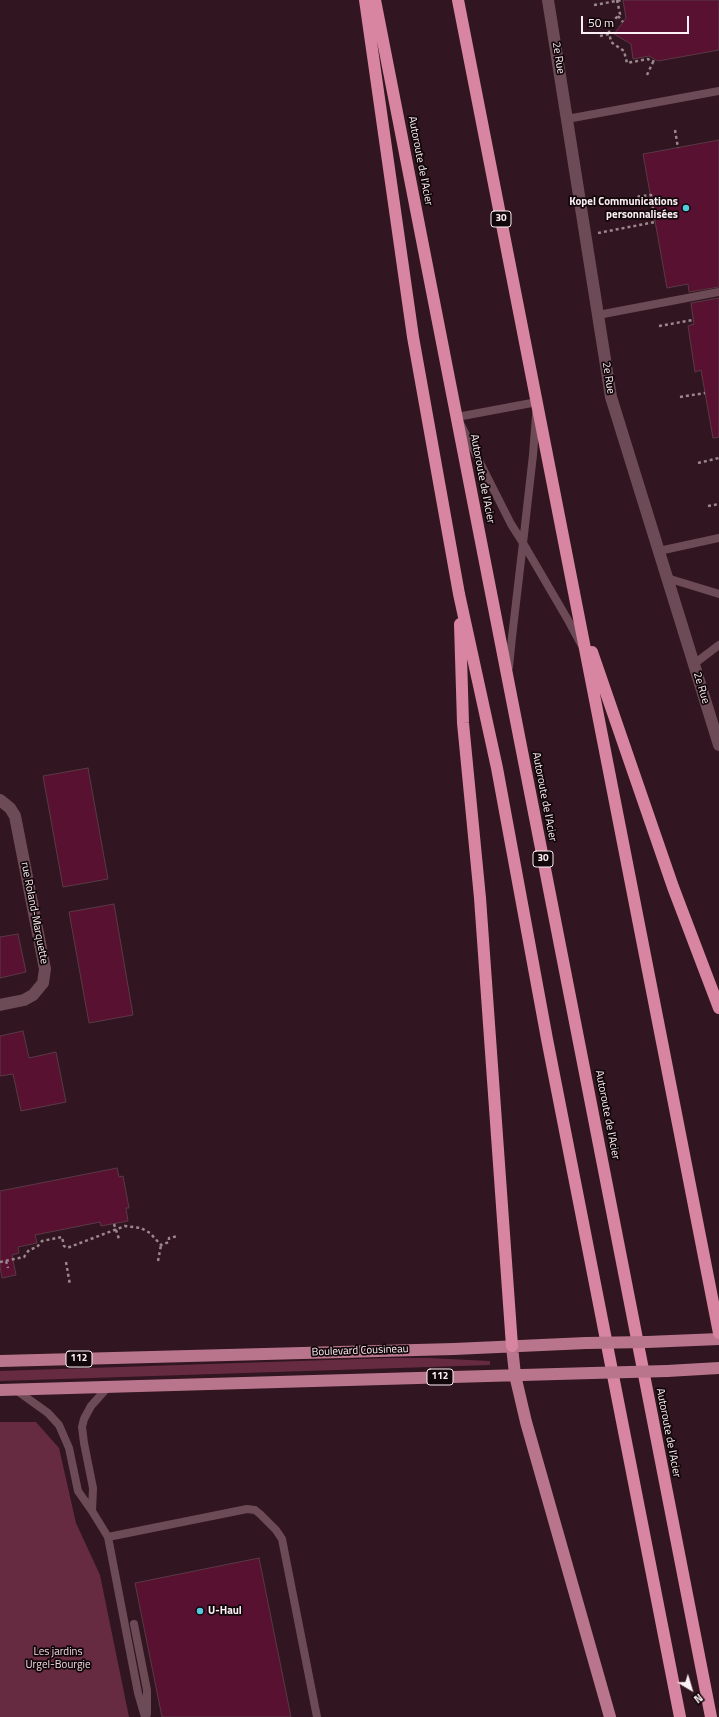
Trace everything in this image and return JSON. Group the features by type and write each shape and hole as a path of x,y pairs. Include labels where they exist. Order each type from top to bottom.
{"highway":[{"path":"365,0 413,337 459,594 497,768 549,1047 680,1717"},
{"name":"Autoroute de l'Acier","path":"375,0 711,1717"},
{"name":"30","path":"458,0 719,1333"},
{"path":"459,594 463,723 480,898 512,1346"},
{"path":"576,607 673,887 719,1008"}],"main road":[{"name":"Boulevard Cousineau","path":"0,1361 719,1339"},
{"path":"512,1346 515,1375 526,1422 610,1717"},
{"name":"112","path":"0,1390 719,1368"}],"street":[{"name":"2e Rue","path":"548,0 611,397 719,745"},
{"name":"rue Roland-Marquette","path":"0,800 7,804 15,816 46,969 43,983 33,995 24,1000 0,1005"}],"lane":[{"path":"567,119 719,91"},
{"path":"598,315 719,292"},
{"path":"508,678 523,543 533,455 537,402 457,417 498,498 523,543 602,681"},
{"path":"659,551 719,538"},
{"path":"667,578 719,594"},
{"path":"694,664 719,645"},
{"path":"92,1511 93,1488 82,1427 84,1419 91,1406 108,1387"},
{"path":"16,1390 48,1413 58,1425 69,1448 78,1491 108,1537 138,1693 146,1717"},
{"path":"108,1537 247,1509 255,1510 265,1517 276,1530 283,1545 317,1717"},
{"path":"134,1624 147,1690 146,1717"}],"path":[{"path":"617,0 620,14 608,26 611,42 624,51 627,63 648,59 653,61 647,75"},
{"path":"594,5 622,0"},
{"path":"618,16 623,22"},
{"path":"600,36 610,34"},
{"path":"676,130 678,148"},
{"path":"585,235 655,222 651,195 635,198"},
{"path":"659,326 693,320"},
{"path":"680,397 705,393"},
{"path":"698,463 719,458"},
{"path":"708,506 719,504"},
{"path":"114,1224 119,1239"},
{"path":"0,1262 24,1257 29,1250 37,1247 42,1241 62,1237 64,1246 67,1248 116,1229 130,1226 141,1228 150,1233 161,1245"},
{"path":"161,1245 169,1242 169,1238 178,1236"},
{"path":"158,1261 161,1245"},
{"path":"6,1261 8,1268"},
{"path":"66,1262 70,1284"}],"green space":[{"path":"388,1358 429,1358 490,1361 490,1365 0,1381 0,1371"},
{"name":"Les jardins Urgel-Bourgie","path":"0,1422 36,1422 59,1448 76,1523 100,1575 129,1717 0,1717"}],"building":[{"path":"623,0 719,0 719,50 658,61 649,56 633,59 631,44 614,34 626,18"},
{"name":"Kopel Communications personnalisées","path":"719,140 719,287 689,292 688,284 667,288 643,154"},
{"path":"719,298 719,437 713,438 701,370 695,372 688,326 694,324 691,303"},
{"path":"88,768 108,879 63,887 43,776"},
{"path":"114,904 133,1015 89,1023 69,912"},
{"path":"18,934 26,972 0,978 0,937"},
{"path":"23,1031 29,1058 56,1052 66,1102 21,1111 13,1074 0,1076 0,1036"},
{"path":"117,1168 119,1177 123,1176 129,1208 126,1208 128,1221 101,1226 100,1222 35,1235 37,1243 18,1247 19,1253 12,1255 16,1275 2,1278 0,1266 0,1191"},
{"path":"259,1558 291,1717 162,1717 135,1583"}],"place":[{"name":"Kopel Communications personnalisées","path":"686,208"},
{"name":"U-Haul","path":"200,1611"}]}
